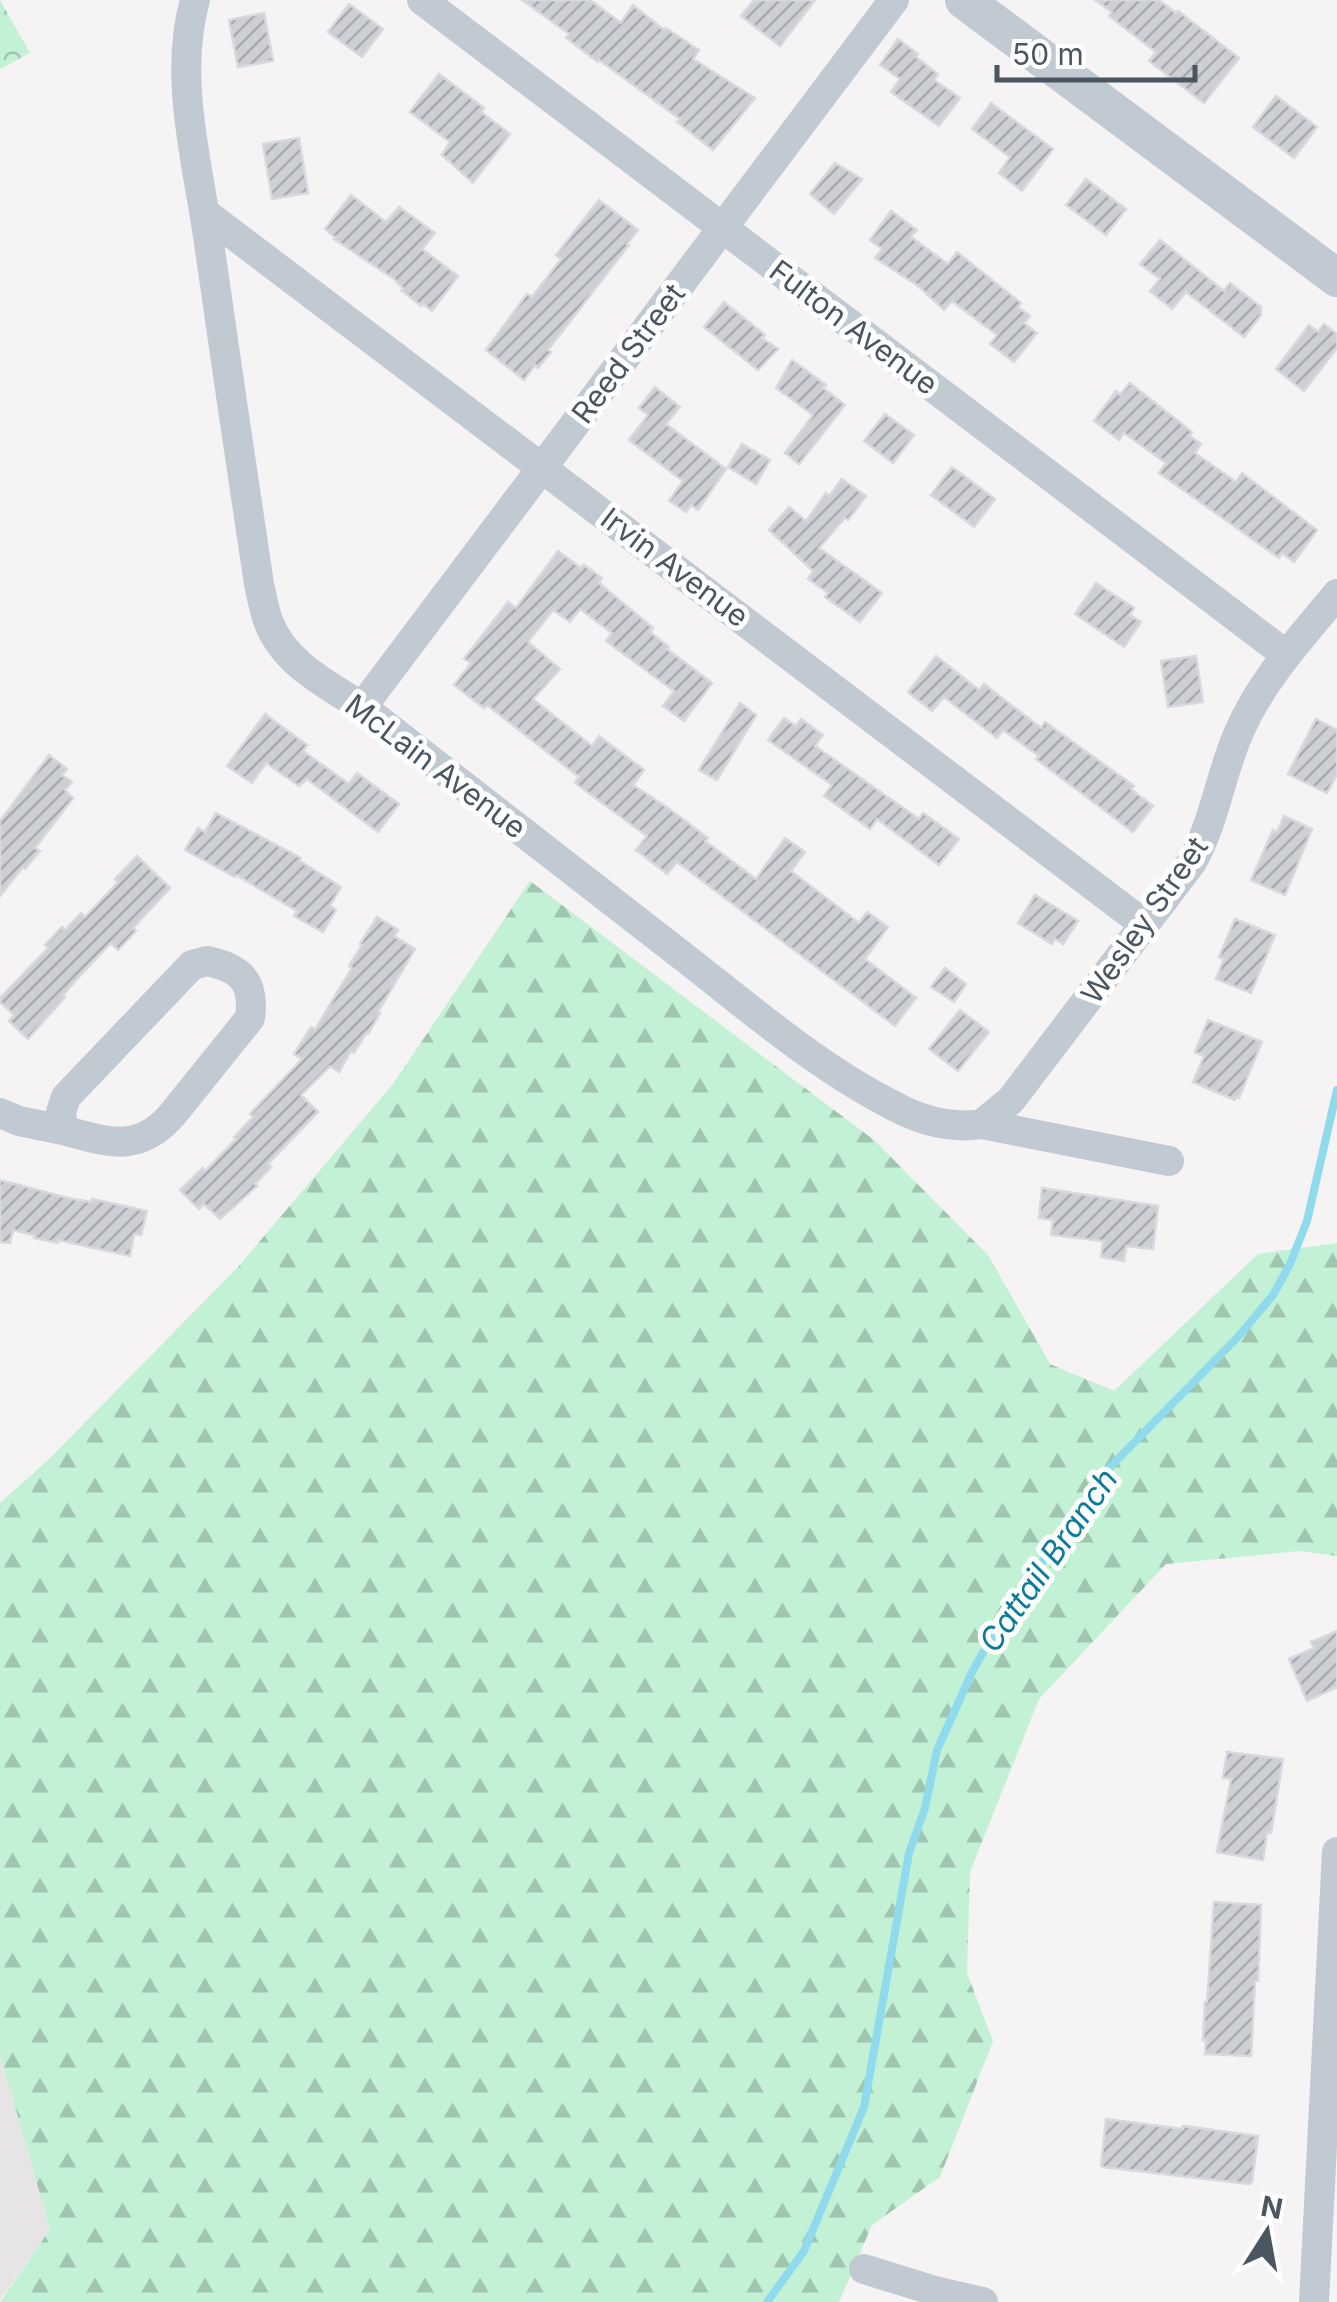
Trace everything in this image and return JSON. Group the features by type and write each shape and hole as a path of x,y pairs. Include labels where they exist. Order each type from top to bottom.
{"street":[{"name":"McLain Avenue","path":"196,0 187,52 189,105 259,584 268,621 290,657 362,707 768,1022 851,1081 897,1108 940,1124 982,1124 1170,1162"},
{"name":"Fulton Avenue","path":"422,0 1285,654"},
{"name":"Reed Street","path":"362,707 894,0"},
{"path":"964,0 1337,278"},
{"name":"Irvin Avenue","path":"205,213 1144,924"},
{"name":"Wesley Street","path":"982,1124 1011,1100 1184,874 1202,845 1240,729 1285,654 1337,594"},
{"path":"0,1113 19,1121 102,1140 133,1142 160,1129 250,1018 253,999 249,985 222,964 192,965 66,1097 63,1130"},
{"path":"1314,2302 1337,1852"},
{"path":"864,2269 935,2292 983,2302"}],"shaded area":[{"path":"0,2054 50,2229 0,2300"}],"green space":[{"path":"0,0 30,53 0,69"},
{"path":"530,881 874,1140 988,1255 1050,1364 1114,1391 1258,1254 1337,1243 1337,1556 1299,1551 1166,1564 1039,1699 970,1872 967,1973 993,2041 940,2177 872,2225 839,2302 0,2302 50,2229 0,2054 0,1503 48,1460 238,1267 393,1084"}],"building":[{"path":"522,0 590,0 621,23 633,5 664,30 699,50 693,59 755,98 713,150 677,122 680,119 566,38 569,34"},
{"path":"754,0 815,0 780,46 741,16"},
{"path":"1095,0 1159,0 1239,58 1204,103 1149,61 1156,52 1109,16 1112,12"},
{"path":"349,4 383,29 362,57 328,32"},
{"path":"264,13 273,61 238,67 229,20"},
{"path":"898,39 938,74 934,80 960,98 939,126 891,92 900,79 880,65"},
{"path":"439,74 484,108 481,112 510,134 473,183 442,155 450,142 410,112"},
{"path":"1276,96 1317,127 1294,158 1253,127"},
{"path":"991,103 1053,149 1022,191 999,173 1010,157 972,129"},
{"path":"299,138 308,193 272,199 263,144"},
{"path":"835,163 862,179 834,214 810,194"},
{"path":"1086,179 1126,209 1106,235 1066,205"},
{"path":"351,195 386,222 399,207 435,233 422,249 458,276 432,311 325,229"},
{"path":"599,200 638,230 548,350 551,352 524,380 486,350 527,294 532,297 561,259 556,255"},
{"path":"891,211 917,230 911,237 948,264 957,252 1021,303 1018,307 1030,316 1024,323 1037,333 1014,362 990,344 997,335 952,301 944,310 917,285 875,258 882,249 870,240"},
{"path":"1160,240 1224,291 1230,283 1261,307 1261,315 1244,337 1186,292 1172,309 1150,291 1160,279 1140,264"},
{"path":"724,302 778,349 758,370 704,327"},
{"path":"1324,324 1337,334 1337,348 1304,391 1276,369 1309,325 1318,332"},
{"path":"792,360 845,405 799,464 785,453 813,415 776,388"},
{"path":"1130,383 1192,432 1190,436 1201,444 1195,453 1236,482 1242,473 1317,530 1294,562 1282,553 1279,558 1159,473 1166,463 1124,433 1119,440 1094,421 1116,391 1120,395"},
{"path":"655,387 680,407 666,424 726,469 698,510 691,505 686,512 669,501 683,481 629,440 648,415 639,408"},
{"path":"885,414 914,435 893,463 864,441"},
{"path":"742,444 770,460 756,484 728,467"},
{"path":"952,467 995,499 974,527 931,495"},
{"path":"842,479 866,496 819,548 882,593 860,622 825,597 828,593 808,579 813,571 769,530 789,507 806,521 826,493 829,496"},
{"path":"558,551 602,578 599,583 653,628 650,632 667,649 712,683 684,721 663,706 674,691 606,641 612,633 580,609 570,622 553,610 528,642 560,669 533,699 592,746 599,736 644,770 633,785 708,838 705,841 756,879 785,838 805,852 791,871 859,923 867,912 888,927 865,959 916,998 895,1026 677,862 667,874 636,850 647,836 575,783 579,777 487,705 484,708 454,685 471,663 464,659 508,602 516,608"},
{"path":"1096,583 1134,608 1130,615 1141,622 1124,647 1075,614"},
{"path":"936,656 979,690 984,684 1041,728 1045,722 1134,786 1131,789 1153,806 1133,832 1003,730 997,738 944,697 932,711 908,692"},
{"path":"1196,656 1203,702 1168,707 1161,661"},
{"path":"740,703 756,715 717,780 699,770"},
{"path":"265,714 307,745 303,751 349,784 357,773 399,804 378,832 307,779 299,786 266,763 252,783 227,766"},
{"path":"784,718 796,726 801,719 823,735 815,746 919,819 923,813 959,839 939,865 877,819 870,829 824,796 832,785 768,740"},
{"path":"1316,719 1337,730 1337,774 1327,793 1288,774"},
{"path":"49,755 67,769 62,775 72,782 65,790 73,798 35,848 40,851 0,896 0,821"},
{"path":"216,813 301,858 300,861 341,887 330,906 336,910 323,932 294,916 297,911 185,850 198,828 205,832"},
{"path":"1284,816 1312,829 1285,895 1251,880 1273,830 1277,832"},
{"path":"137,856 170,888 118,950 111,943 79,977 28,1039 9,1021 14,1015 0,998 48,948 45,945 62,927 65,930 81,913 85,917"},
{"path":"1035,895 1078,921 1063,944 1055,939 1052,944 1018,923"},
{"path":"377,917 398,930 394,936 415,949 368,1034 354,1053 351,1051 339,1072 330,1066 301,1095 318,1112 268,1164 271,1167 257,1186 220,1219 204,1204 199,1209 180,1190 236,1139 253,1117 250,1114 302,1059 294,1054 311,1027 315,1030"},
{"path":"1235,919 1275,935 1251,993 1216,979 1224,959 1219,957"},
{"path":"945,968 966,984 954,1002 931,987"},
{"path":"960,1010 989,1032 958,1071 929,1049"},
{"path":"1208,1020 1262,1042 1235,1100 1193,1082 1204,1056 1195,1052"},
{"path":"0,1180 68,1198 147,1211 141,1235 134,1234 130,1256 34,1238 13,1230 10,1243 0,1242"},
{"path":"1042,1188 1158,1206 1153,1249 1126,1246 1124,1261 1101,1257 1103,1241 1051,1235 1053,1220 1039,1218"},
{"path":"1337,1631 1337,1687 1307,1701 1289,1659 1314,1648 1311,1642"},
{"path":"1227,1752 1283,1759 1263,1860 1217,1852 1231,1779 1223,1778"},
{"path":"1214,1902 1261,1905 1251,2056 1205,2054 1205,2002"},
{"path":"1106,2119 1258,2136 1252,2182 1103,2167"}],"waterway":[{"name":"Cattail Branch","path":"767,2302 804,2251 864,2107 909,1853 925,1808 937,1750 972,1672 1006,1612 1112,1465 1237,1338 1273,1295 1307,1221 1337,1090"}]}
